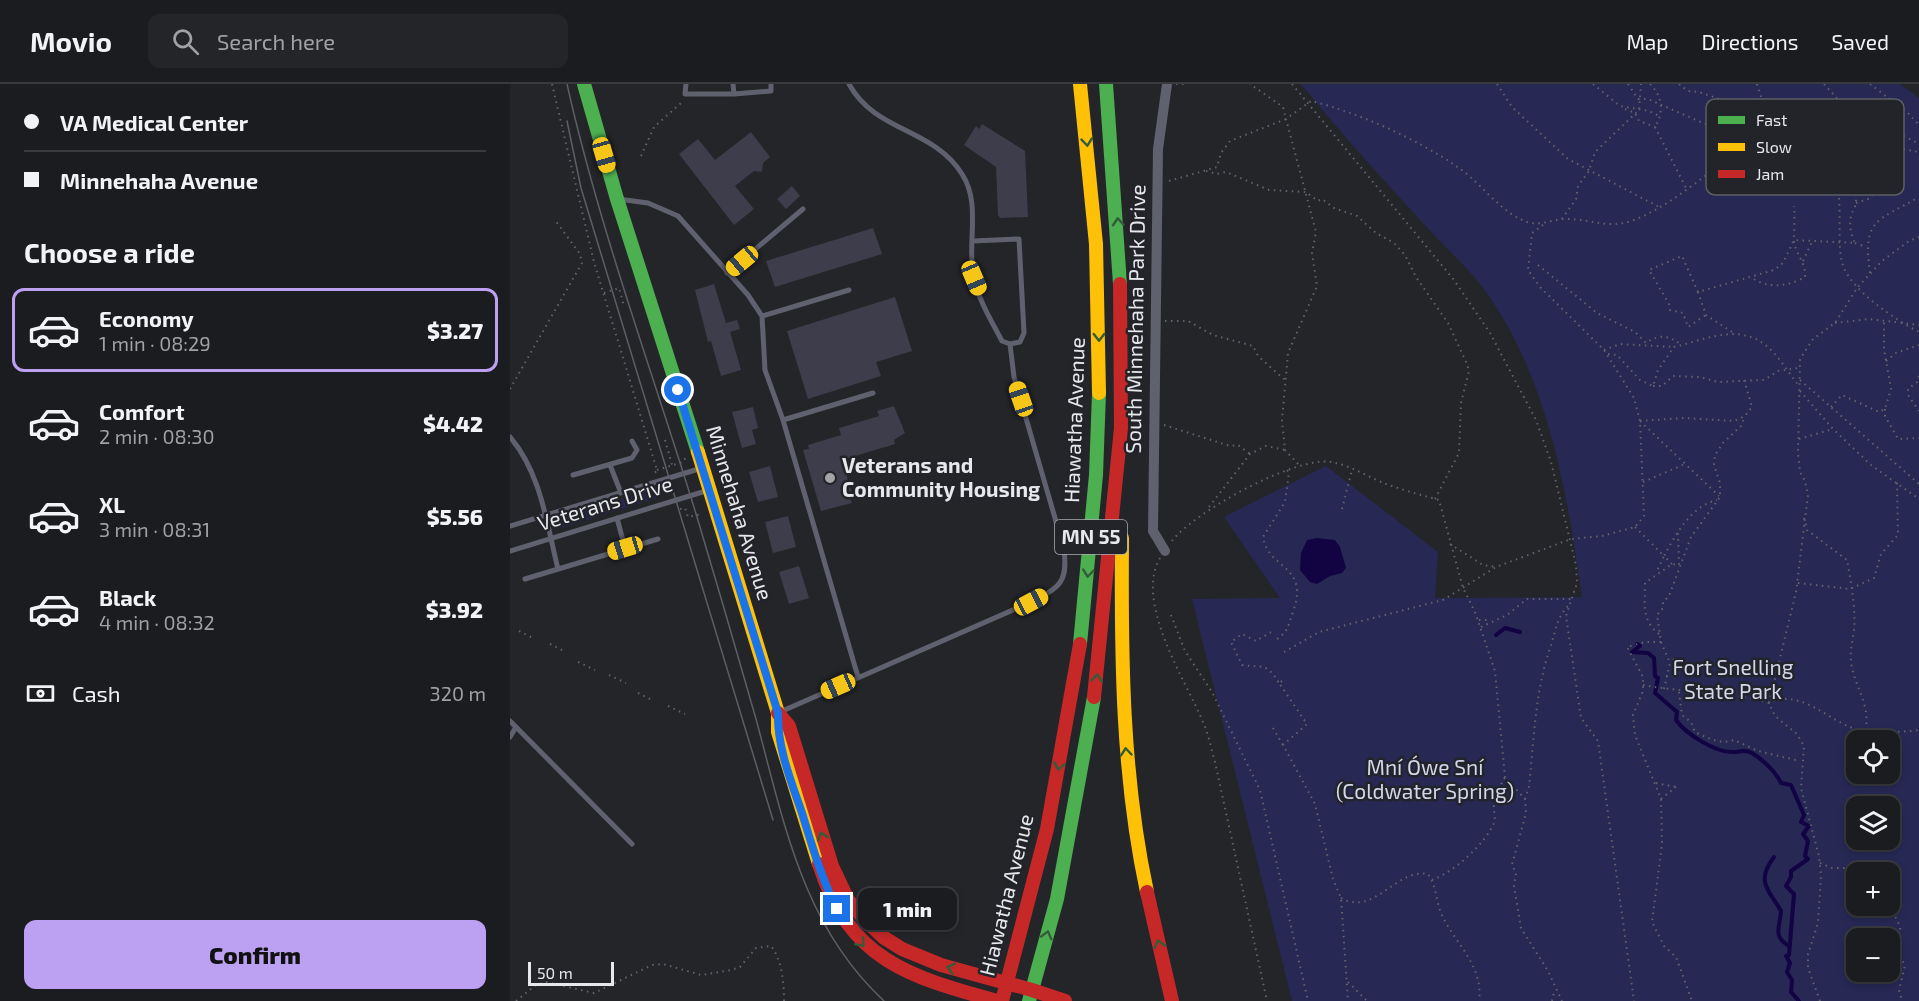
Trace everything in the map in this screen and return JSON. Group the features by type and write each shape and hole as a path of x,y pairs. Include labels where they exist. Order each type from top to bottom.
{"main road":[{"name":"Minnehaha Avenue","path":"584,84 617,199 704,467 778,713 778,732 826,887 851,931 869,951 915,978 997,1001"},
{"name":"Hiawatha Avenue","path":"1002,1001 1057,778 1082,632 1096,472 1099,298 1095,216 1080,84"},
{"name":"Hiawatha Avenue","path":"1031,995 1059,889 1095,694 1121,428 1122,330 1118,229 1106,84"},
{"name":"MN 55","path":"1121,428 1121,680 1126,754 1137,842 1172,1001"},
{"name":"Minnehaha Avenue","path":"778,713 789,726 832,866 848,900 866,920 883,937 903,949 941,965 1007,983 1031,995 1065,1001"}],"street":[{"name":"South Minnehaha Park Drive","path":"1165,551 1153,531 1158,149 1167,84"}],"lane":[{"path":"686,84 686,94 771,91 771,84"},
{"path":"733,84 734,94"},
{"path":"849,84 874,115 924,139 948,157 963,175 972,199 973,241 974,278 1002,341 1010,344 1020,342 1024,333 1019,239 973,241"},
{"path":"617,199 648,203 678,216 748,295 762,316 765,370 783,420 858,677"},
{"path":"727,273 803,209"},
{"path":"762,316 849,291"},
{"path":"778,713 1031,602 1056,589 1063,579 1066,569 1064,549 1014,377 1010,344"},
{"path":"783,420 873,393"},
{"path":"510,437 529,466 558,569"},
{"path":"573,475 632,458 636,450 632,441"},
{"path":"610,465 621,493"},
{"name":"Veterans Drive","path":"510,526 704,467"},
{"name":"Veterans Drive","path":"510,551 710,490"},
{"path":"617,518 625,548"},
{"path":"525,579 658,539"},
{"path":"510,721 632,844"},
{"path":"510,736 516,727"}],"path":[{"path":"552,84 579,204 657,470 654,476"},
{"path":"1177,85 1188,84"},
{"path":"1250,84 1283,106 1316,227 1312,253 1317,286 1288,353 1282,420 1285,450"},
{"path":"1258,84 1261,91"},
{"path":"1292,84 1454,280 1490,333 1536,420 1571,539 1577,583 1566,616 1581,718 1598,741 1634,1001"},
{"path":"1497,84 1512,107 1568,159 1660,208"},
{"path":"1593,84 1620,106 1635,113 1639,121 1655,127 1686,188"},
{"path":"1628,84 1638,99"},
{"path":"1639,110 1638,99 1641,84"},
{"path":"1650,84 1656,90 1661,105 1661,117 1655,127"},
{"path":"1679,84 1688,91 1719,99"},
{"path":"1757,84 1760,99"},
{"path":"1824,84 1838,99"},
{"path":"1870,84 1890,99"},
{"path":"1638,99 1648,99 1706,124"},
{"path":"1168,180 1174,181 1216,167 1221,153 1230,141 1286,118 1311,101 1331,106 1419,145 1455,165 1512,215 1530,223 1545,224 1562,219 1610,226 1635,220 1660,208 1706,174"},
{"path":"641,156 654,127 681,104"},
{"path":"1620,106 1661,117"},
{"path":"1562,219 1576,199 1578,186 1589,171 1596,152 1639,110"},
{"path":"1904,110 1919,125"},
{"path":"1904,136 1919,144"},
{"path":"1904,149 1919,152"},
{"path":"1206,171 1217,174 1226,172 1269,190 1306,192 1318,201 1323,199 1334,208 1357,216 1376,234 1394,243 1405,255 1416,277 1448,322 1469,370 1461,403 1459,453 1435,499"},
{"path":"1836,195 1842,263 1857,288 1904,324 1919,332"},
{"path":"1854,195 1856,203 1851,217 1851,237 1855,243"},
{"path":"1856,203 1871,198 1872,195"},
{"path":"1870,274 1866,247 1877,220 1919,197"},
{"path":"1752,278 1764,285 1781,285 1805,277 1803,261 1797,254 1794,240 1794,206"},
{"path":"510,389 582,263 580,254 555,220"},
{"path":"1284,652 1319,632 1443,600 1496,567 1571,539 1602,536 1635,527 1644,516 1640,421 1634,398 1604,350 1547,295 1528,270 1532,234 1545,224"},
{"path":"1820,1001 1808,968 1808,954 1818,923 1820,863 1801,788 1801,762 1804,746 1802,739 1775,716 1769,703 1797,583 1803,516 1808,495 1800,472 1798,439 1800,359 1813,339 1835,323 1857,288 1870,274 1909,241 1919,237"},
{"path":"1794,240 1855,243 1866,247"},
{"path":"1698,292 1720,284 1765,274 1783,263 1794,240"},
{"path":"1803,261 1813,241"},
{"path":"1860,244 1868,242"},
{"path":"1706,315 1688,327 1683,313 1670,310 1669,304 1649,270 1682,256 1706,315 1732,332 1744,334 1762,343 1800,387"},
{"path":"1538,265 1597,313 1635,332 1646,343 1656,336 1664,336 1682,345"},
{"path":"604,293 619,288 624,306"},
{"path":"1835,323 1869,319 1919,325"},
{"path":"1169,321 1188,321 1213,335 1253,346 1258,356 1285,380"},
{"path":"1884,321 1886,361 1891,389 1885,410 1886,416 1898,439 1919,438"},
{"path":"1604,350 1620,344 1674,348 1732,332"},
{"path":"1886,361 1896,353 1919,345"},
{"path":"1653,386 1659,370 1674,348"},
{"path":"1607,354 1617,355 1640,381 1653,386 1662,386 1673,376 1700,377 1718,382 1764,380 1778,371 1800,368"},
{"path":"1919,376 1917,382 1908,389 1908,395 1919,411"},
{"path":"1664,690 1669,658 1661,642 1657,615 1668,596 1691,537 1720,496 1720,483 1713,465 1715,455 1723,443 1741,426 1752,407 1744,380"},
{"path":"1800,380 1919,484"},
{"path":"1800,391 1833,429 1871,465 1919,499"},
{"path":"1831,407 1842,395 1878,412 1885,410"},
{"path":"1640,421 1684,418 1734,421 1745,416"},
{"path":"1640,421 1720,496"},
{"path":"1169,425 1230,446 1239,445 1250,454"},
{"path":"1798,439 1833,429"},
{"path":"664,440 672,465"},
{"path":"1208,509 1250,454 1266,446 1285,450 1298,464"},
{"path":"657,470 683,462 688,457"},
{"path":"1267,1001 1210,743 1204,723 1161,631 1153,571 1181,529 1208,509 1298,464 1333,462 1439,500 1463,588 1481,627 1495,671 1505,777 1494,802 1494,822 1482,843 1473,849 1468,857 1432,880"},
{"path":"1643,482 1685,464"},
{"path":"1277,639 1288,632 1298,602 1298,593 1294,579 1264,544 1263,537 1285,502 1289,473 1287,470"},
{"path":"1342,509 1352,470"},
{"path":"1797,583 1850,589 1874,578 1881,554 1898,535 1897,482"},
{"path":"1659,634 1649,626 1645,615 1645,583 1656,573 1678,531 1704,503 1717,500"},
{"path":"672,510 686,508 688,517 702,514"},
{"path":"1803,516 1807,530 1847,560 1854,624 1850,656 1854,676 1862,692 1866,718 1865,730"},
{"path":"1635,527 1671,564 1680,565"},
{"path":"1678,531 1680,565"},
{"path":"1450,544 1483,565 1496,567"},
{"path":"1656,573 1663,572 1671,564"},
{"path":"1478,620 1491,620 1507,615 1527,599 1572,599"},
{"path":"1562,1001 1521,928 1514,886 1516,873 1512,865 1526,813 1525,800 1529,787 1538,690 1557,622 1562,611 1571,603"},
{"path":"1171,615 1180,642 1212,692 1260,790 1308,1001"},
{"path":"1481,627 1491,620"},
{"path":"519,631 535,639"},
{"path":"1271,632 1256,641 1242,634 1232,642 1242,664 1258,665 1270,670 1307,724 1283,745"},
{"path":"1661,642 1646,642 1627,647 1635,666 1641,670 1643,686 1635,708 1633,726 1640,752 1656,783 1660,799 1662,844 1652,922 1664,946 1676,957 1692,1001"},
{"path":"550,644 566,652"},
{"path":"1666,676 1673,676 1680,667 1680,661 1669,658"},
{"path":"578,662 595,670"},
{"path":"609,675 626,683"},
{"path":"1643,686 1679,692 1739,695 1769,703 1785,698 1809,704 1825,717 1860,730"},
{"path":"1679,692 1682,715 1691,723 1695,732 1712,740 1725,743 1734,740 1758,751 1801,762"},
{"path":"638,693 654,701"},
{"path":"668,706 685,714"},
{"path":"1273,728 1315,804 1335,886 1341,898 1348,1001"},
{"path":"1900,731 1919,730"},
{"path":"1505,777 1525,800"},
{"path":"1656,783 1676,787 1660,799"},
{"path":"1820,863 1832,868 1846,868"},
{"path":"1341,898 1358,904 1421,873 1428,874 1443,916 1476,973 1479,984 1479,1001"},
{"path":"1895,916 1900,925 1895,945 1896,951 1905,965 1899,990 1902,1001"},
{"path":"516,1001 536,985 546,982 594,993 652,965 663,964 701,975 731,970 740,967 756,948 766,945 771,946 777,957 784,986 784,1001"},
{"path":"1348,982 1367,1001"},
{"path":"1552,1001 1553,995 1558,992"}],"green space":[{"path":"1301,84 1900,84 1919,98 1919,1001 1292,1001 1192,599 1280,598 1224,517 1326,466 1438,552 1435,598 1582,597 1561,474 1538,393 1522,355 1503,318 1480,284 1390,187"},
{"path":"654,490 657,498 561,528 556,524 558,518"}],"shaded area":[{"path":"1317,538 1335,540 1340,547 1346,568 1342,573 1330,576 1317,584 1310,582 1300,570 1301,553 1307,540"}],"building":[{"path":"982,124 1025,151 1028,217 1000,218 998,215 996,167 964,145 976,126 979,129"},
{"path":"751,132 770,157 763,163 762,172 754,171 735,186 754,209 734,225 679,154 698,139 715,160"},
{"path":"792,186 800,196 786,209 777,199"},
{"path":"873,228 882,254 775,287 766,261"},
{"path":"714,284 726,323 737,320 740,329 730,332 741,370 721,376 711,341 708,342 695,290"},
{"path":"895,297 912,351 876,362 881,376 808,399 787,331"},
{"name":"Veterans and Community Housing","path":"894,406 905,433 894,440 895,444 842,460 853,497 850,498 852,503 821,511 803,450 809,449 808,445 841,435 839,428 879,416 877,411"},
{"path":"753,407 758,428 752,430 756,444 742,448 732,412"},
{"path":"770,466 778,497 758,502 749,472"},
{"path":"788,516 796,547 773,553 765,522"},
{"path":"799,566 809,598 789,604 779,572"}],"waterway":[{"path":"1496,635 1505,628 1520,632"},
{"path":"1637,644 1640,646 1632,652 1648,653 1654,658 1655,676 1658,678 1655,693 1677,712 1676,720 1687,731 1702,742 1718,749 1752,753 1768,766 1781,783 1791,785 1804,815 1801,822 1809,826 1803,834 1808,841 1805,856 1808,859 1791,871 1791,877 1786,886 1794,894 1789,955 1786,956 1790,963 1787,972 1792,980 1791,992 1799,1001"},
{"path":"1774,857 1765,873 1766,886 1781,911 1780,939 1789,946"}],"tram line":[{"path":"567,84 611,248 697,517 787,833 815,906 833,939 856,971 884,1001"},
{"path":"567,121 581,188 773,820"}],"traffic: fast":[{"path":"584,84 617,199 698,452"},
{"path":"1106,84 1120,284"},
{"path":"1080,644 1096,475 1099,393"},
{"path":"1029,1001 1057,899 1094,697"}],"traffic: slow":[{"path":"1080,84 1096,244 1099,393"},
{"path":"698,452 778,713 778,732 819,864"},
{"path":"1122,538 1123,672 1128,760 1132,804 1147,892"}],"traffic: jam":[{"path":"1094,697 1121,428 1120,284"},
{"path":"1002,1001 1047,829 1080,644"},
{"path":"778,713 789,726 832,866 848,900 865,920 883,937 902,949 941,965 1032,990"},
{"path":"819,864 832,896 847,923 865,943 886,960 936,983 997,1001"},
{"path":"1147,892 1172,1001"},
{"path":"1032,990 1065,1001"}],"place":[{"name":"Veterans and Community Housing","path":"830,478"}],"route":[{"path":"678,390 778,713 778,732 791,780 826,887 837,909"}],"park label":[{"name":"Fort Snelling State Park","path":"1733,680"},
{"name":"Mní Ówe Sní (Coldwater Spring)","path":"1425,780"}]}
